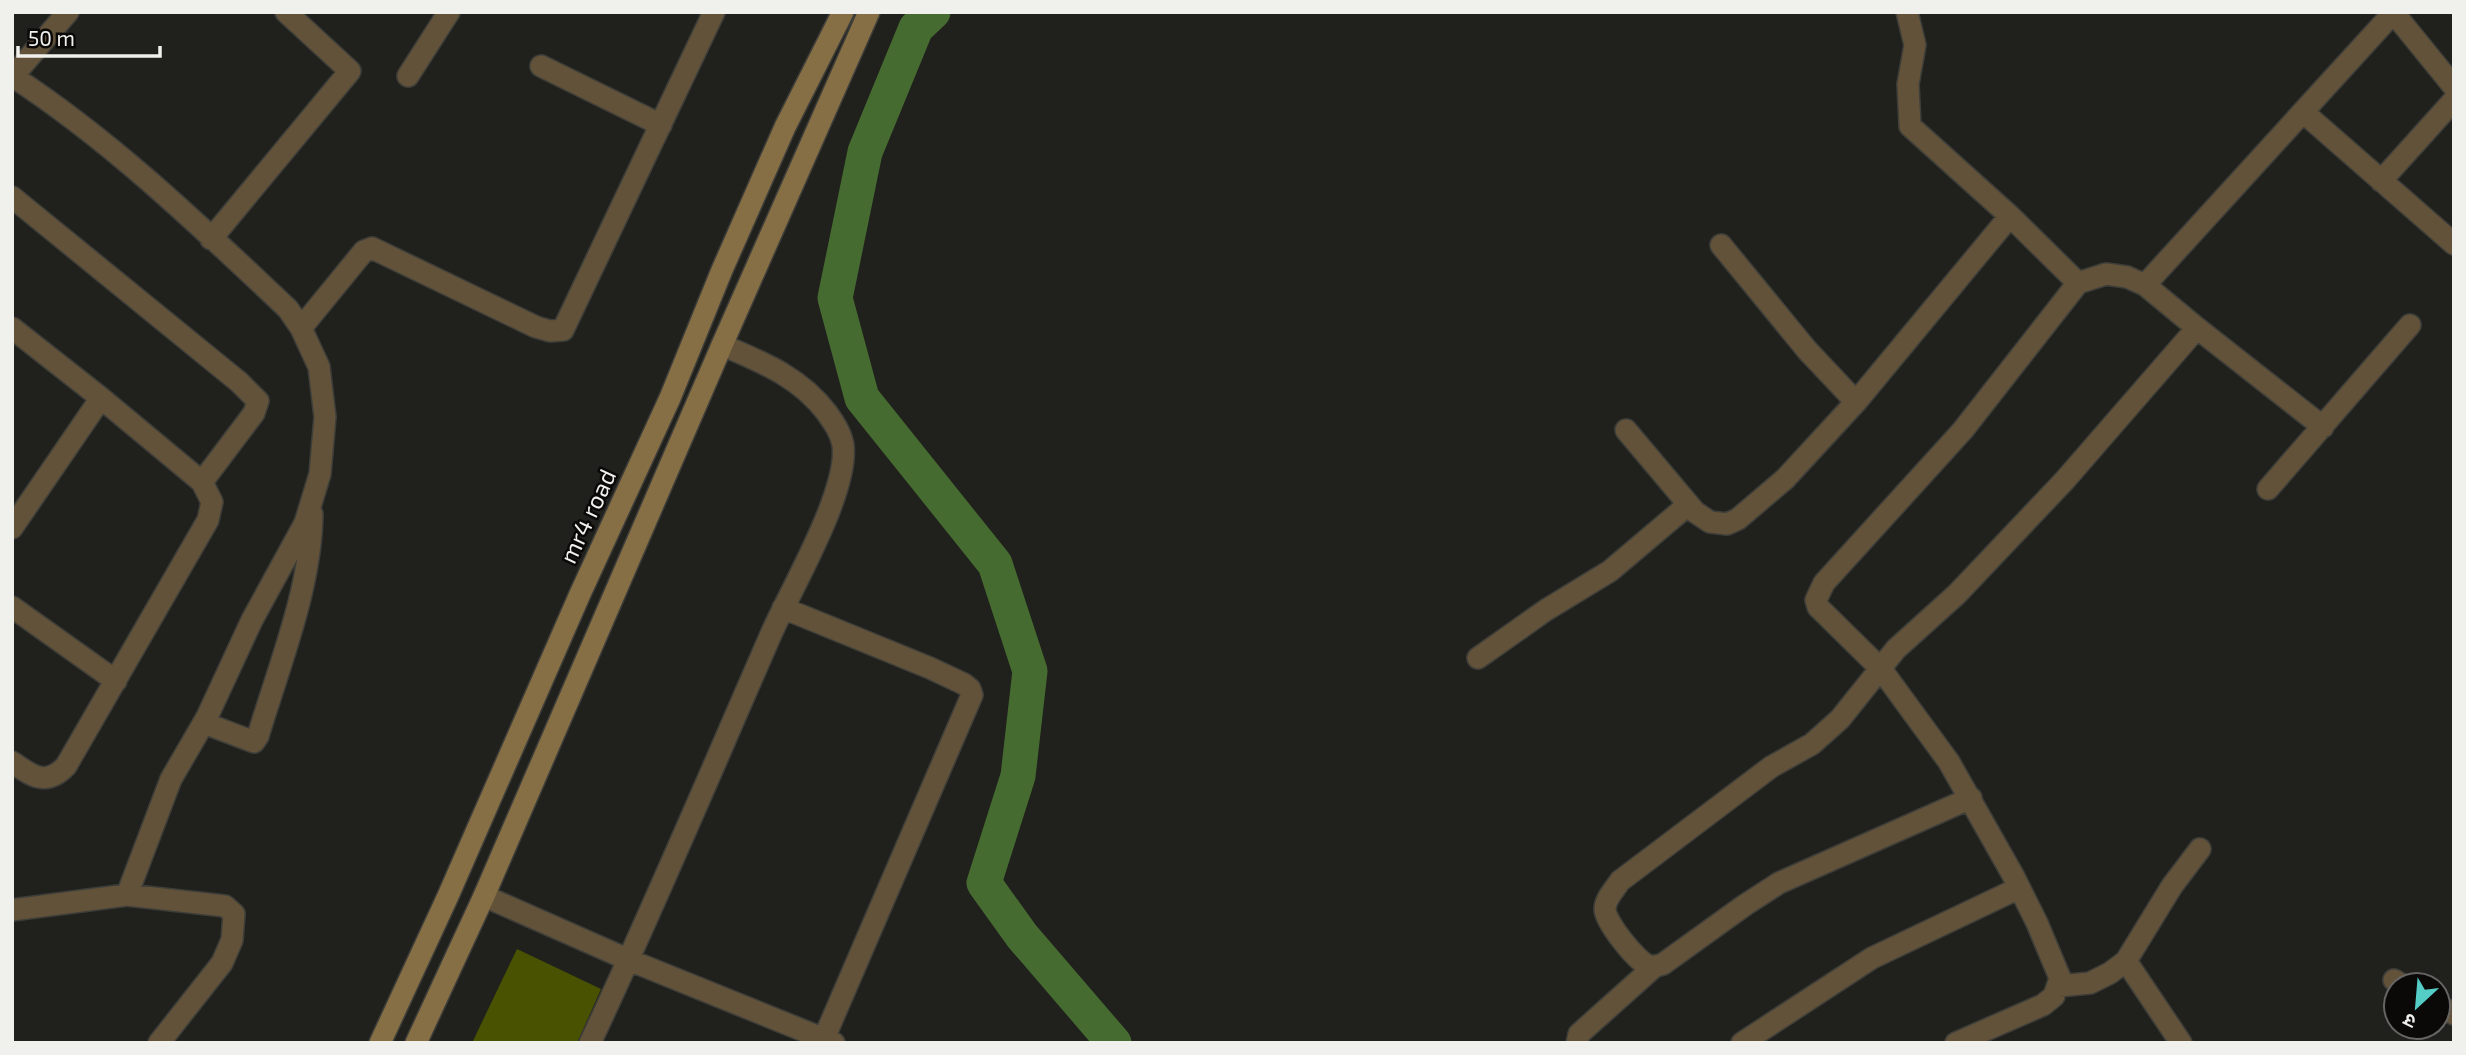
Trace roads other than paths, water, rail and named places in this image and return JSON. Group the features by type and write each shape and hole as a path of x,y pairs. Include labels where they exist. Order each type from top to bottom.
{"street":[{"path":"68,12 12,76 76,120 122,158 288,309 301,328 319,366 325,417 320,474 304,523 252,620 204,723 171,779 127,895"},
{"path":"211,239 350,71 286,12"},
{"path":"408,76 449,12"},
{"name":"mr4 road","path":"380,1043 670,398 722,270 785,127 843,12"},
{"path":"416,1043 484,896 869,12"},
{"path":"1907,12 1915,45 1908,84 1910,126 2010,216 2078,283"},
{"path":"2145,285 2393,13 2454,87"},
{"path":"301,328 364,251 372,248 536,327 550,331 563,330 661,125 706,15"},
{"path":"541,66 661,125"},
{"path":"2381,181 2454,100"},
{"path":"2303,112 2454,244"},
{"path":"12,197 228,373 258,401 254,413 202,482"},
{"path":"1626,430 1695,512 1710,522 1727,524 1738,519 1785,479 1856,402 2010,216"},
{"path":"1721,244 1807,351 1856,402"},
{"path":"1956,1043 2043,1005 2054,996 2060,978 2019,888 1949,762 1881,669 1818,607 1817,594 1963,430 2078,283 2106,274 2127,276 2145,285 2323,427"},
{"path":"2267,489 2410,325"},
{"path":"1655,967 1646,965 1620,938 1605,912 1606,901 1620,881 1771,767 1812,744 1840,719 1896,649 1957,594 2065,480 2197,328"},
{"path":"12,762 39,778 48,779 59,774 66,766 208,520 212,502 202,482 101,398 13,330"},
{"path":"590,1043 629,961 783,608 811,552 843,467 843,445 837,426 816,398 793,379 722,345"},
{"path":"12,528 101,398"},
{"path":"204,723 254,742 258,736 294,617 312,545 313,498"},
{"path":"1478,658 1546,610 1610,571 1688,505"},
{"path":"12,607 116,681"},
{"path":"484,896 629,961 827,1041 972,695 970,688 964,684 930,668 783,608"},
{"path":"1577,1043 1579,1034 1655,967 1779,883 1971,798"},
{"path":"2059,986 2090,983 2126,961 2172,886 2200,849"},
{"path":"1742,1043 1872,958 2019,888"},
{"path":"12,910 127,895 225,906 234,914 232,940 222,963 159,1043"},
{"path":"2126,961 2181,1043"}],"waterway":[{"path":"933,12 916,28 865,152 835,298 862,398 995,564 1030,671 1018,776 984,883 1022,936 1114,1043"}]}
